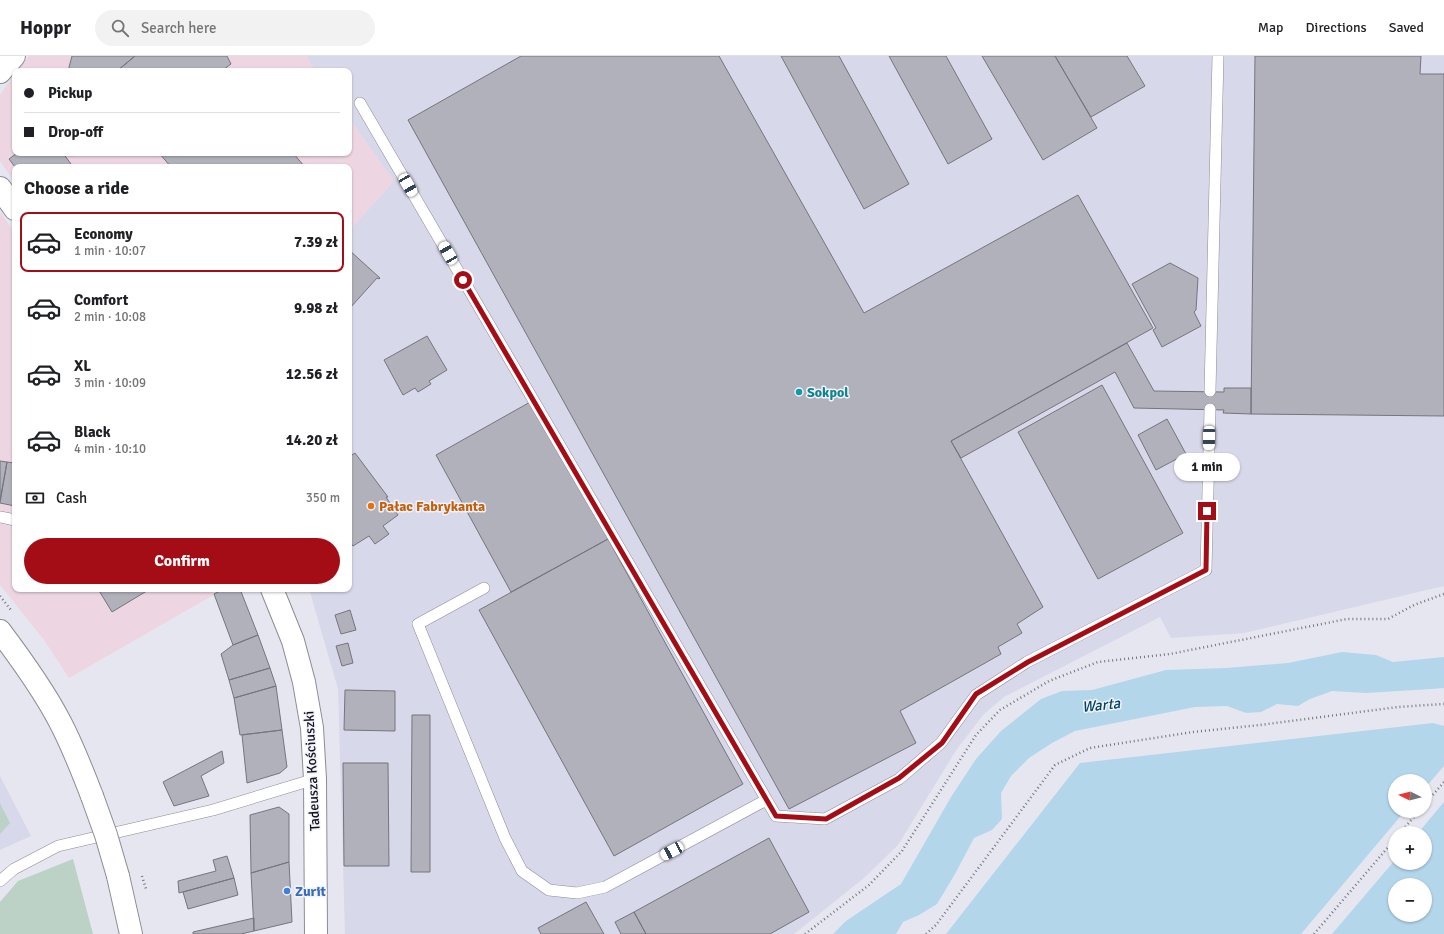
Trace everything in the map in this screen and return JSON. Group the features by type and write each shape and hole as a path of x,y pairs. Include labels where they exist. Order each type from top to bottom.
{"street":[{"path":"0,72 14,56"},
{"path":"0,188 12,205"},
{"name":"Tadeusza Kościuszki","path":"273,592 293,641 304,682 312,728 315,778 316,934"},
{"path":"0,632 29,672 59,720 77,758 106,835 118,876 131,934"}],"lane":[{"path":"1210,391 1218,56"},
{"path":"360,103 776,816 826,819 899,778 942,743 976,694 1028,662 1206,570 1210,409"},
{"path":"0,517 12,519"},
{"path":"484,588 418,624 505,838 522,871 549,890 577,893 605,887 766,800"},
{"path":"0,881 14,869 58,846 213,810 315,778"}],"path":[{"path":"805,934 870,884 902,851 972,741 1000,710 1049,681 1098,662 1170,654 1347,619 1388,619 1414,605 1444,594"},
{"path":"926,934 936,925 1055,765 1090,748 1193,732 1398,707 1444,704"},
{"path":"1432,796 1444,782"},
{"path":"1406,826 1413,818"},
{"path":"1314,934 1388,847"}],"shaded area":[{"path":"29,56 307,56 313,68 19,68"},
{"path":"307,56 1444,56 1444,586 1244,633 1171,638 1160,617 1004,697 983,715 957,749 898,845 864,878 794,934 345,934 338,689 310,592 352,592 352,228 394,181 352,122 352,68 313,68"},
{"path":"12,77 12,156 352,156 352,122 394,181 352,228 352,164 12,164 12,179 0,161 0,95"},
{"path":"0,212 12,229 12,592 219,592 69,678 44,640 0,585"},
{"path":"0,776 31,836 0,850"}],"green space":[{"path":"0,803 10,823 0,834"},
{"path":"73,859 93,934 0,934 0,902 18,881"}],"water":[{"name":"Warta","path":"1342,652 1376,655 1393,662 1444,657 1444,688 1366,693 1332,691 1310,699 1298,706 1277,704 1261,712 1246,713 1227,706 1195,707 1075,731 1052,743 1029,758 1011,776 1001,793 1002,819 992,830 974,838 937,904 919,915 903,922 896,934 833,934 846,921 901,884 951,797 976,759 1001,731 1041,699 1062,691 1092,690 1166,670 1226,668 1288,663"},
{"path":"1433,723 1444,726 1444,766 1432,780 1432,774 1388,774 1388,818 1399,818 1392,826 1388,826 1388,831 1301,934 946,934 1080,763"},
{"path":"1444,802 1444,934 1332,934 1388,868 1388,870 1432,870 1432,826 1424,826"}],"building":[{"path":"72,56 135,56 121,68 69,68"},
{"path":"135,56 227,56 231,64 226,68 121,68"},
{"name":"Sokpol","path":"521,56 719,56 864,313 1078,195 1153,328 951,441 1043,607 1017,624 1022,633 998,647 1001,654 900,711 916,743 789,809 408,120"},
{"path":"781,56 839,56 909,184 864,209"},
{"path":"889,56 946,56 992,139 948,164"},
{"path":"982,56 1055,56 1097,128 1043,160"},
{"path":"1055,56 1127,56 1145,86 1091,117"},
{"path":"1255,56 1421,56 1420,74 1444,74 1444,416 1251,414"},
{"path":"13,156 65,156 71,164 13,164 9,159"},
{"path":"162,156 296,156 302,164 168,164"},
{"path":"352,253 380,278 377,278 352,306"},
{"path":"1170,263 1198,278 1196,310 1194,312 1201,326 1162,347 1153,330 1156,328 1132,284"},
{"path":"427,336 447,370 429,381 431,384 418,392 415,388 403,395 384,360"},
{"path":"1127,343 1154,391 1224,392 1224,388 1251,388 1251,414 1223,413 1224,410 1134,408 1115,372 961,458 951,441"},
{"path":"1102,385 1183,533 1098,579 1018,432"},
{"path":"532,401 608,539 511,592 436,455"},
{"path":"1167,419 1186,454 1156,470 1138,435"},
{"name":"Pałac Fabrykanta","path":"355,453 388,497 386,497 398,515 383,526 389,534 375,544 369,536 353,546 352,545 352,455"},
{"path":"0,461 7,462 0,500"},
{"path":"7,462 12,463 12,505 0,503"},
{"path":"608,539 743,784 614,856 479,610"},
{"path":"100,592 145,592 112,612"},
{"path":"218,592 241,592 258,635 233,645 214,594"},
{"path":"350,610 356,630 341,634 335,615"},
{"path":"258,635 270,668 229,680 221,654 233,645"},
{"path":"348,643 353,663 342,666 336,646"},
{"path":"270,668 276,686 234,698 229,680"},
{"path":"276,686 282,730 240,735 234,698"},
{"path":"345,690 395,691 395,731 344,730"},
{"path":"412,715 430,715 430,872 411,872"},
{"path":"282,730 287,767 280,773 247,783 242,735"},
{"path":"222,751 224,763 201,776 209,796 174,806 163,782"},
{"path":"343,763 388,763 389,866 344,866"},
{"path":"279,807 289,814 289,862 251,873 250,815"},
{"path":"769,838 809,912 770,934 646,934 634,912"},
{"path":"227,856 234,878 179,893 178,881 216,871 213,860"},
{"path":"289,862 292,922 254,931 251,873"},
{"path":"234,878 238,895 188,909 183,892"},
{"path":"586,902 604,934 541,934 538,928"},
{"path":"634,912 646,934 621,934 615,922"},
{"path":"254,918 254,931 241,934 193,934 193,932"}],"place":[{"name":"Sokpol","path":"799,392"},
{"name":"Pałac Fabrykanta","path":"371,506"},
{"name":"Zurit","path":"287,891"}],"route":[{"path":"463,280 776,816 826,819 899,778 942,743 976,694 1028,662 1206,570 1207,511"}]}
